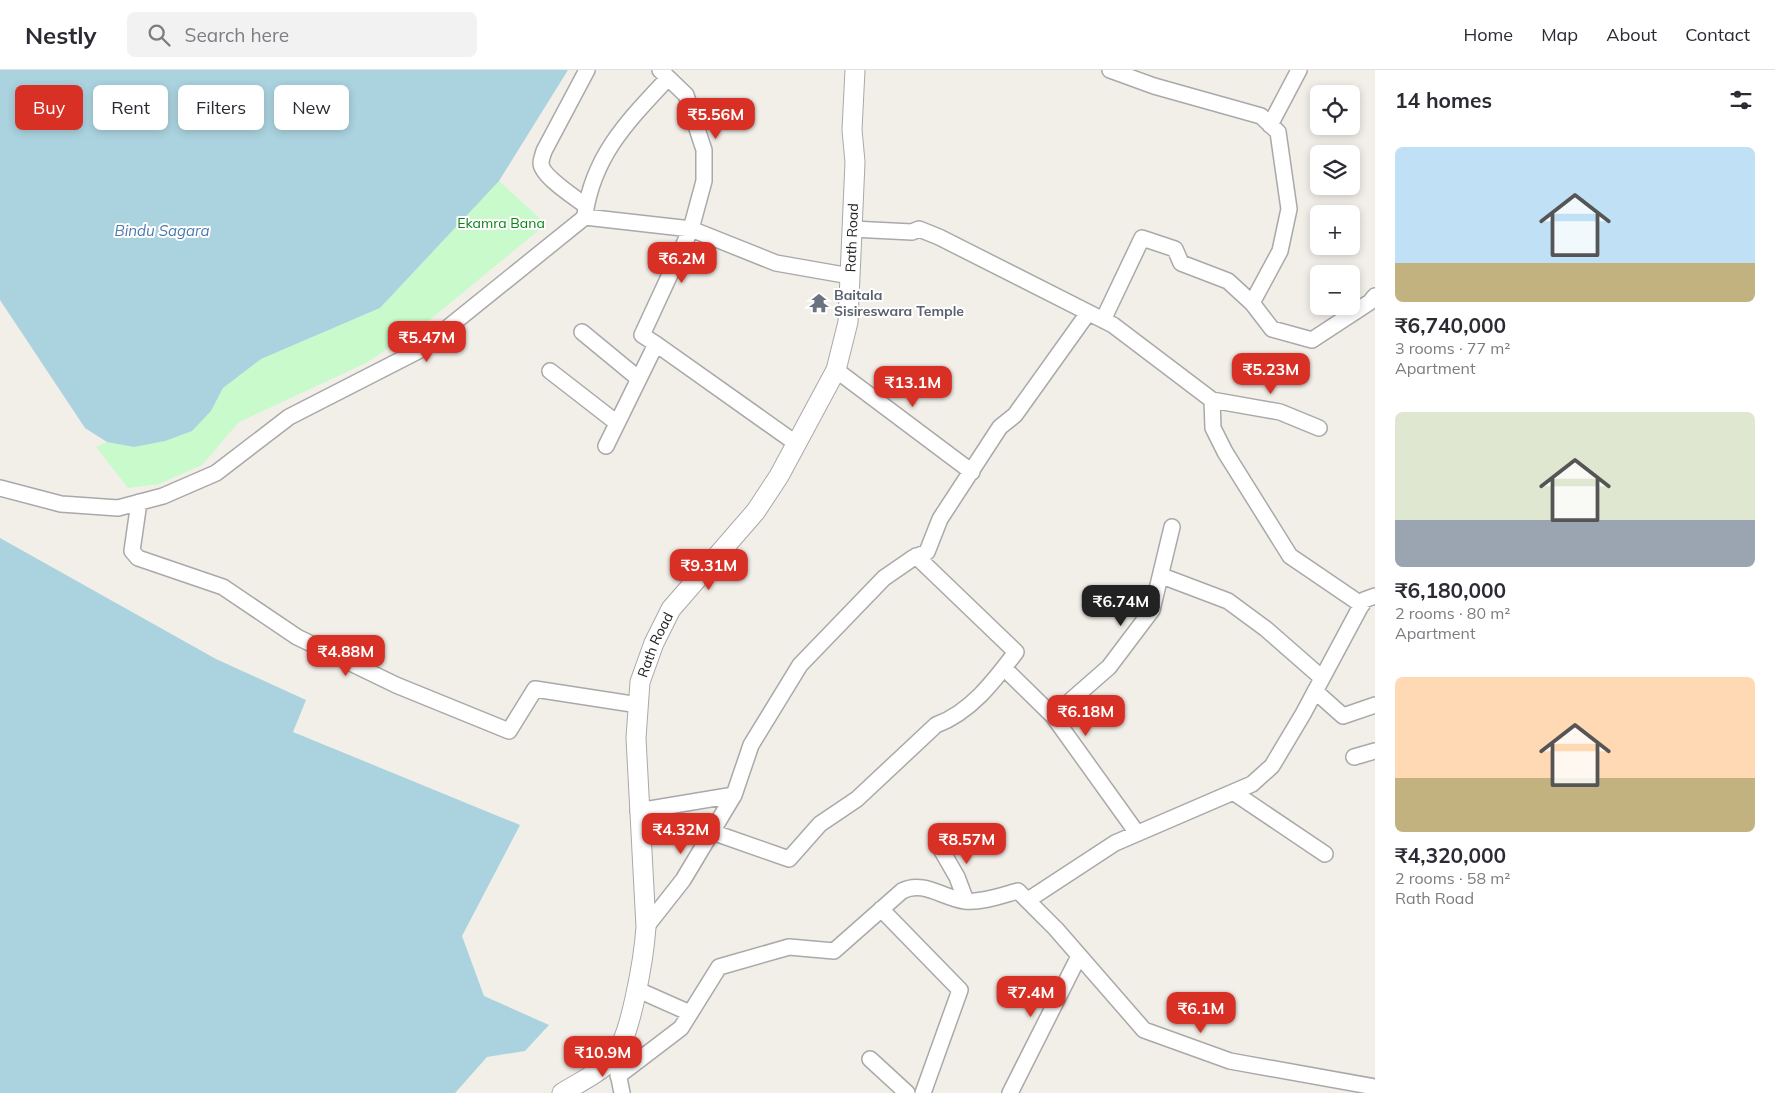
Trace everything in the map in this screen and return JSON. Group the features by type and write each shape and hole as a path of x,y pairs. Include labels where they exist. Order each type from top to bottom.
{"street":[{"path":"587,70 544,151 541,162 542,169 549,177 585,212 691,229 776,263 850,276"},
{"name":"Rath Road","path":"615,1057 622,1043 636,989 644,953 646,927 638,811 636,738 640,682 654,643 671,609 756,510 797,444 836,370 848,322 855,162 852,130 856,70"},
{"path":"1110,70 1149,77 1261,116 1278,132 1289,209 1280,251 1252,302"},
{"path":"1270,125 1299,70"},
{"path":"0,488 61,504 118,508 163,496 216,473 289,417 420,350 585,212 597,168 609,146 664,74 686,95 704,150 704,181 691,229 642,335 797,444"},
{"path":"852,229 912,232 919,229 985,259 1103,320 1142,346 1212,400 1280,412 1319,428"},
{"path":"1103,320 1142,238 1175,249 1181,263 1228,281 1252,302 1272,329 1312,340 1375,296"},
{"path":"646,927 683,880 712,832 734,794 751,745 800,665 884,578 916,556 927,552 940,519 1000,428 1015,415 1088,312"},
{"path":"582,332 639,379"},
{"path":"606,446 656,344"},
{"path":"836,370 972,472"},
{"path":"550,371 617,423"},
{"path":"1212,400 1213,428 1225,452 1290,556 1362,605"},
{"path":"139,502 132,551 138,558 223,587 297,637 422,696 509,731 535,689 632,704 637,708"},
{"path":"1053,716 1109,668 1152,610 1162,576 1172,527"},
{"path":"712,832 789,859 820,824 857,799 936,725 947,721 988,690 1016,652 916,556"},
{"path":"1162,576 1228,601 1266,629 1319,685 1343,716 1375,705"},
{"path":"1028,900 1115,843 1252,784 1272,766 1319,685 1364,600 1375,596"},
{"path":"1004,668 1053,716 1138,833"},
{"path":"1354,757 1375,750"},
{"path":"1232,792 1325,854"},
{"path":"638,811 734,794"},
{"path":"938,844 956,877 966,901"},
{"path":"618,1076 681,1028 720,967 789,947 834,951 910,886 966,901 1018,891 1080,956 1144,1030 1230,1061 1346,1088 1375,1087"},
{"path":"881,909 960,990 923,1093"},
{"path":"1010,1093 1080,956"},
{"path":"636,989 690,1014"},
{"path":"615,1057 622,1093"},
{"path":"562,1093 605,1066 615,1057"},
{"path":"870,1059 907,1093"}],"green space":[{"name":"Ekamra Bana","path":"499,181 546,224 425,324 366,363 239,422 202,465 159,484 128,488 96,447 107,442 134,447 211,411 223,388 261,359 380,308"}],"water":[{"name":"Bindu Sagara","path":"0,70 568,70 499,181 380,308 261,359 223,388 211,411 192,431 165,441 134,447 107,442 85,428 0,300"},
{"path":"0,538 216,659 306,700 293,732 520,825 462,936 484,996 549,1025 525,1051 487,1057 455,1093 0,1093"}],"place":[{"name":"Baitala Sisireswara Temple","path":"819,303"}]}
